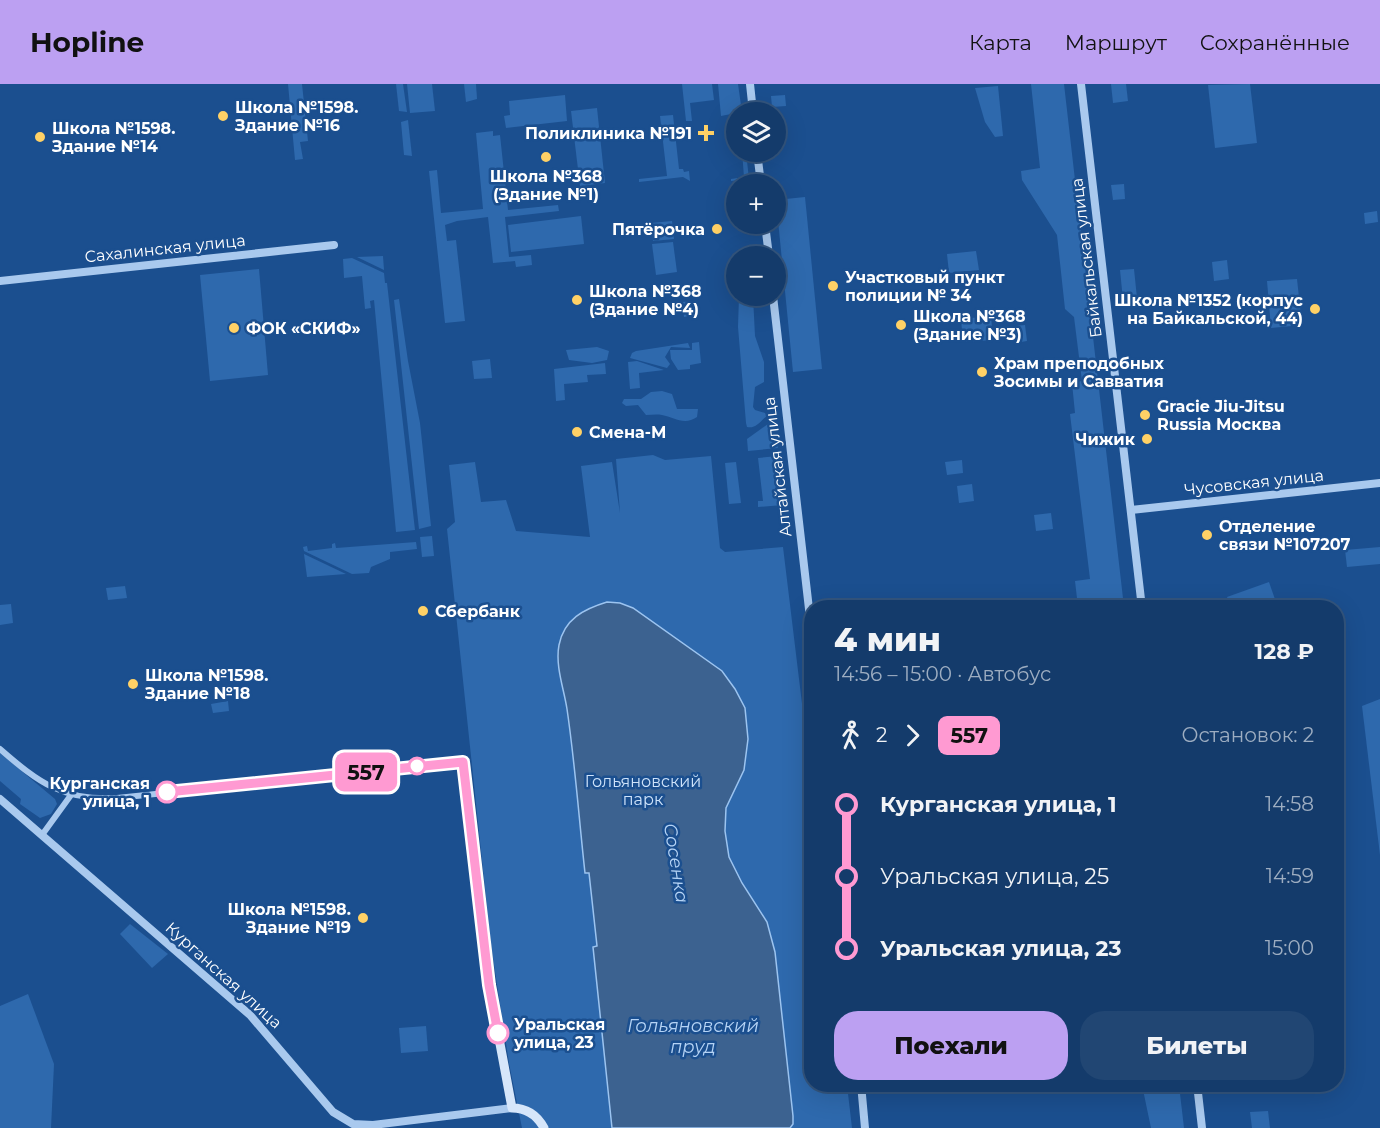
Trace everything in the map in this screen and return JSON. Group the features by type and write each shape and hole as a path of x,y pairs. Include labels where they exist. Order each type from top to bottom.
{"main road":[{"path":"463,762 489,985 512,1108 523,1108 537,1117 544,1128"}],"street":[{"path":"750,84 752,102"},
{"name":"Байкальская улица","path":"1081,84 1141,600"},
{"name":"Сахалинская улица","path":"0,281 334,245"},
{"name":"Алтайская улица","path":"774,306 808,600"},
{"name":"Чусовская улица","path":"1131,510 1380,483"},
{"path":"0,748 36,778 61,792 93,798 117,798 463,762"},
{"path":"42,835 71,795"},
{"name":"Курганская улица","path":"0,799 250,1015 326,1105 346,1121 358,1125 373,1125 512,1108"},
{"path":"862,1092 865,1128"},
{"path":"1198,1092 1202,1128"}],"green space":[{"path":"288,84 302,84 308,141 300,142 303,159 295,160"},
{"path":"396,84 403,84 407,112 399,111"},
{"path":"407,84 432,84 435,111 410,113"},
{"path":"464,84 476,84 477,99 466,102"},
{"path":"682,84 712,84 714,100 690,103 692,121 686,121"},
{"path":"718,84 738,84 741,102 726,102 726,115 721,116"},
{"path":"1031,84 1064,84 1123,600 1077,600 1075,581 1090,579 1070,414 1075,413 1072,383 1082,381 1074,317 1065,309 1057,235 1022,180 1021,171 1040,168"},
{"path":"1111,84 1126,84 1128,101 1113,103"},
{"path":"1250,84 1257,143 1215,148 1208,85"},
{"path":"998,86 1003,136 995,137 985,122 975,88"},
{"path":"565,95 567,121 506,128 504,116 510,115 509,101"},
{"path":"785,95 786,102 772,102 771,96"},
{"path":"597,108 605,183 580,186 571,111"},
{"path":"673,115 679,169 683,169 684,172 689,171 690,181 683,177 639,182 639,179 667,176 660,116"},
{"path":"408,120 412,156 404,155 401,122"},
{"path":"493,131 493,136 500,135 508,210 558,205 559,211 505,217 509,257 531,255 532,265 516,267 515,261 493,263 488,217 445,225 447,241 456,240 465,321 445,323 429,171 437,170 441,213 483,209 476,133"},
{"path":"743,162 747,162 748,174 744,174"},
{"path":"1124,184 1125,199 1113,200 1111,185"},
{"path":"805,197 822,369 793,372 786,301 786,246 781,246 779,234 786,234 786,199"},
{"path":"1377,211 1378,222 1365,224 1364,213"},
{"path":"581,216 584,244 511,252 508,225"},
{"path":"672,221 674,239 653,241 651,223"},
{"path":"673,242 677,272 656,275 652,244"},
{"path":"976,251 979,270 949,273 947,254"},
{"path":"383,256 384,270 357,257"},
{"path":"352,258 384,273 385,283 387,283 415,530 396,532 374,300 370,301 371,308 365,309 362,276 344,278 343,259"},
{"path":"1227,260 1229,279 1214,281 1212,262"},
{"name":"ФОК «СКИФ»","path":"259,269 268,375 210,381 200,275"},
{"path":"1134,269 1137,298 1123,300 1120,270"},
{"path":"1297,279 1302,325 1271,328 1267,281"},
{"path":"399,299 420,423 431,526 419,529 394,300"},
{"path":"695,301 696,315 684,317 682,302"},
{"path":"739,306 754,306 755,336 764,362 764,382 755,387 753,407 767,416 755,426 750,427 747,427 746,423 738,327"},
{"path":"991,316 993,340 963,342 961,319"},
{"path":"1025,325 1027,341 1015,343 1014,326"},
{"path":"699,342 701,363 690,365 690,369 678,370 671,359 670,350 692,350 692,343"},
{"path":"688,343 690,348 671,347 665,357 670,364 667,368 630,358 636,351"},
{"path":"597,347 609,351 607,360 592,363 569,360 566,350"},
{"path":"490,359 492,378 474,379 472,361"},
{"path":"637,361 664,370 639,373 640,388 630,389 628,362"},
{"path":"605,363 606,374 587,375 588,382 564,384 565,400 556,401 554,369"},
{"path":"662,391 672,394 677,409 698,409 697,417 683,421 662,415 646,415 638,405 626,406 622,403 624,399 641,399 651,392"},
{"path":"775,419 778,448 748,451 747,439"},
{"name":"Гольяновcкий парк","path":"653,455 665,460 711,456 720,548 725,552 783,547 804,720 804,1092 848,1092 852,1128 522,1128 509,1063 491,945 447,529 455,522 449,465 475,462 481,502 506,500 516,531 590,537 581,466 612,462 620,513 616,459"},
{"path":"778,456 783,505 758,507 758,501 763,501 758,458"},
{"path":"962,460 963,473 947,475 945,462"},
{"path":"736,462 741,503 729,504 725,463"},
{"path":"972,484 974,501 959,503 957,486"},
{"path":"1051,513 1053,529 1036,531 1034,515"},
{"path":"432,536 434,556 422,557 420,537"},
{"path":"416,542 417,549 390,552 390,559 371,567 369,573 352,574 304,551 303,547 307,546 308,551 332,548 332,544 335,543 336,548"},
{"path":"1380,547 1380,564 1347,567 1345,550"},
{"path":"304,554 346,574 307,577"},
{"path":"1269,582 1275,600 1228,600 1227,597"},
{"path":"125,586 127,598 108,600 106,588"},
{"path":"11,604 13,623 0,625 0,605"},
{"path":"1380,699 1380,855 1362,706"},
{"path":"228,701 229,711 213,713 211,704"},
{"path":"0,753 55,799 57,804 51,814 40,818 20,804 21,799 0,781"},
{"path":"130,924 168,954 152,968 120,934"},
{"path":"28,994 54,1064 51,1128 0,1128 0,1006"},
{"path":"426,1026 428,1051 401,1053 399,1028"},
{"path":"1143,1092 1180,1092 1184,1128 1151,1128"},
{"path":"1268,1111 1270,1128 1252,1128 1250,1112"}],"water":[{"name":"Гольяновский пруд","path":"607,602 620,603 633,608 722,671 745,708 748,739 744,770 726,808 725,831 729,857 742,883 767,922 775,952 793,1116 793,1124 790,1128 612,1128 593,947 597,946 589,873 585,873 570,729 558,661 559,645 565,628 576,616"}],"bus line":[{"name":"557","path":"167,792 463,762 489,985 498,1033"}],"place":[{"name":"Школа №1598. Здание №16","path":"223,116"},
{"name":"Поликлиника №191","path":"706,133"},
{"name":"Школа №1598. Здание №14","path":"40,137"},
{"name":"Школа №368 (Здание №1)","path":"546,157"},
{"name":"Пятёрочка","path":"717,229"},
{"name":"Участковый пункт полиции № 34","path":"833,286"},
{"name":"Школа №368 (Здание №4)","path":"577,300"},
{"name":"Школа №1352 (корпус на Байкальской, 44)","path":"1315,309"},
{"name":"Школа №368 (Здание №3)","path":"901,325"},
{"name":"ФОК «СКИФ»","path":"234,328"},
{"name":"Храм преподобных Зосимы и Савватия","path":"982,372"},
{"name":"Gracie Jiu-Jitsu Russia Москва","path":"1145,415"},
{"name":"Смена-М","path":"577,432"},
{"name":"Чижик","path":"1147,439"},
{"name":"Отделение связи №107207","path":"1207,535"},
{"name":"Сбербанк","path":"423,611"},
{"name":"Школа №1598. Здание №18","path":"133,684"},
{"name":"Курганская улица, 1","path":"167,792"},
{"name":"Школа №1598. Здание №19","path":"363,918"},
{"name":"Уральская улица, 23","path":"498,1033"}],"water label":[{"name":"Сосенка","path":"676,863"}]}
